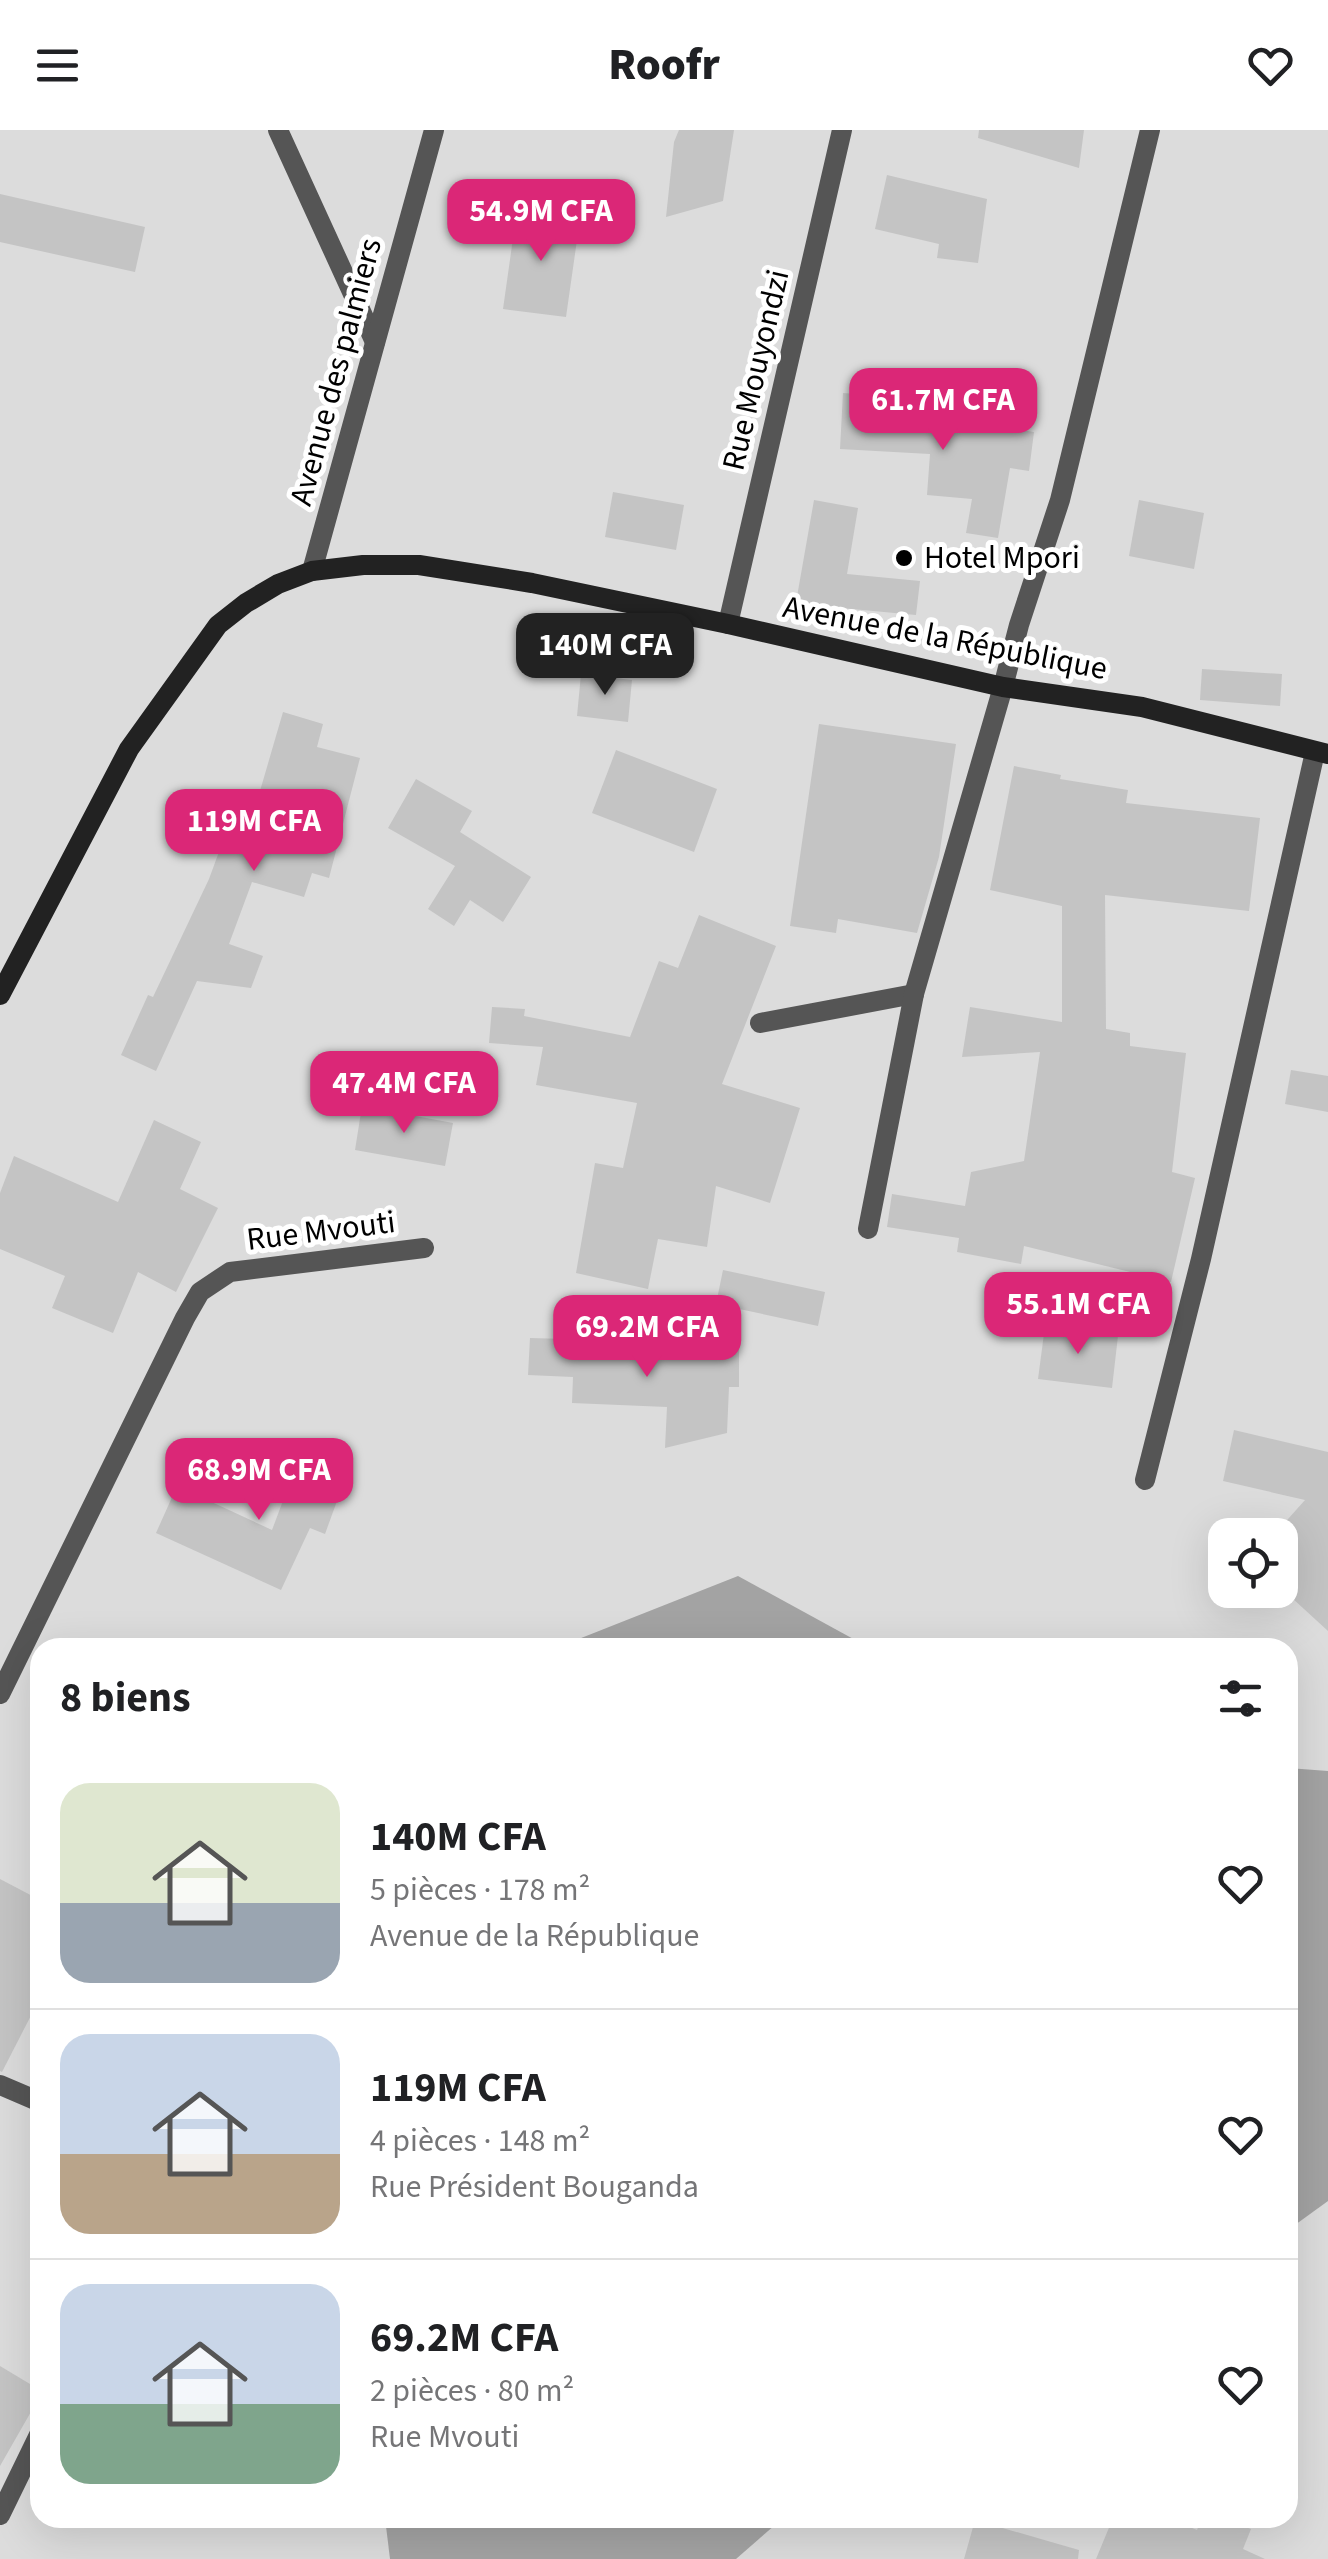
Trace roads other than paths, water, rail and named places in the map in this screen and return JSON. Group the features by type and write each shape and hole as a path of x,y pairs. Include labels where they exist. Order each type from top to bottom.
{"street":[{"path":"278,130 375,342"},
{"name":"Avenue des palmiers","path":"312,572 434,130"},
{"name":"Rue Mouyondzi","path":"728,624 842,130"},
{"path":"868,1230 914,994 1019,626 1060,500 1150,130"},
{"name":"Avenue de la République","path":"0,995 128,749 218,625 278,584 312,572 363,565 419,566 532,583 1003,687 1142,707 1322,753"},
{"path":"1146,1480 1322,753"},
{"path":"760,1023 914,994"},
{"name":"Rue Mvouti","path":"0,1694 200,1292 230,1272 424,1248"},
{"path":"0,2085 30,2098"},
{"path":"0,2515 30,2454"}],"place":[{"name":"Hotel Mpori","path":"904,558"}]}
